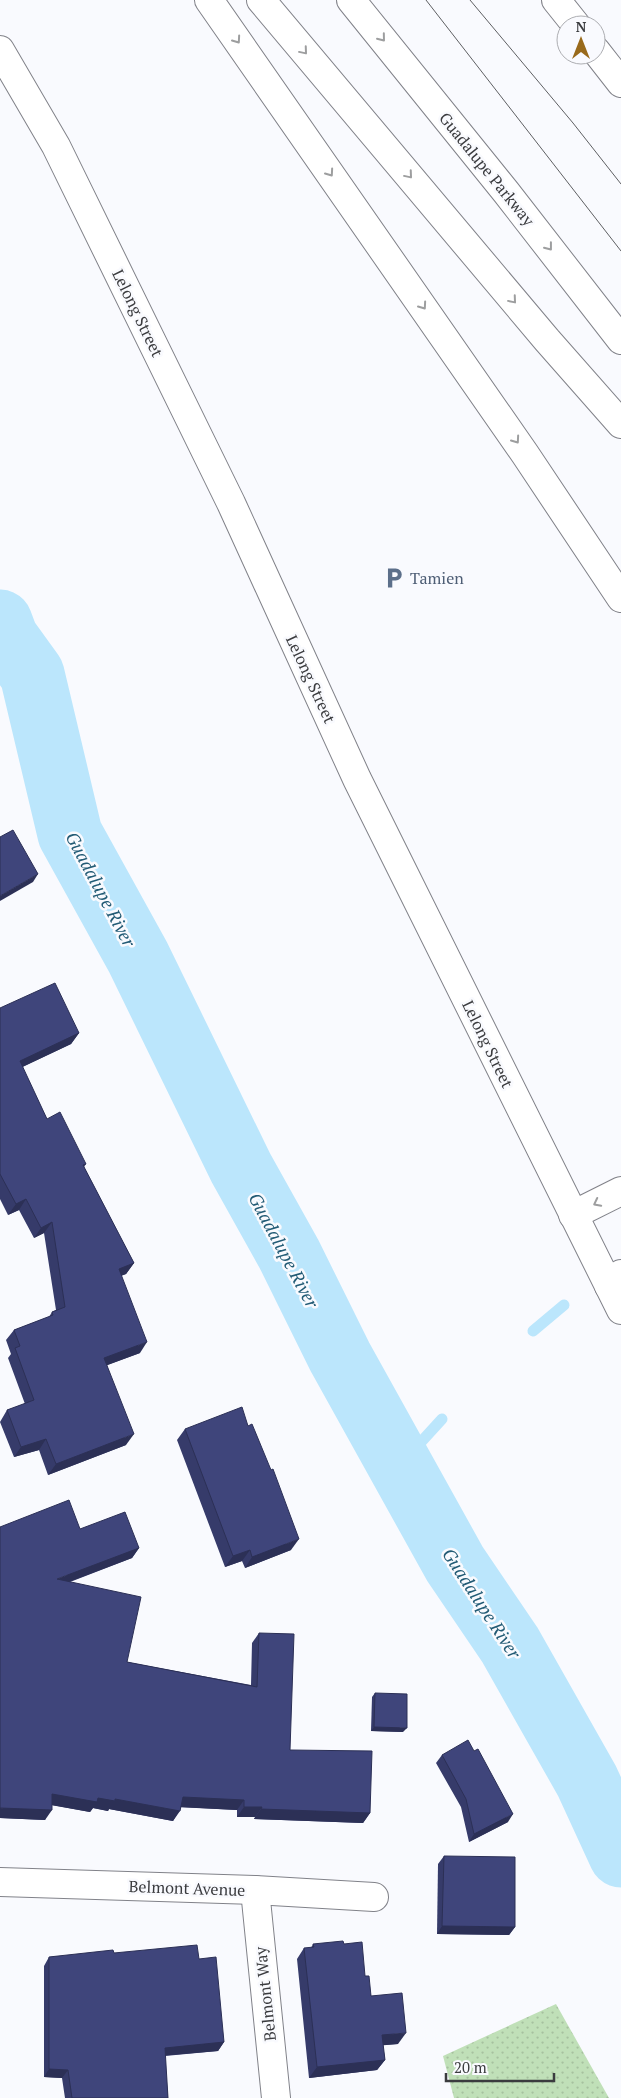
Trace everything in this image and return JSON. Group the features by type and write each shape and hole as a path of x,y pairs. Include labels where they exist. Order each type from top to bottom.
{"main road":[{"path":"209,0 525,454 621,598"},
{"path":"261,0 540,332 621,424"},
{"name":"Guadalupe Parkway","path":"351,0 506,192 621,340"},
{"path":"556,0 568,15"},
{"name":"Lelong Street","path":"0,50 60,155 231,503 357,779 573,1216 615,1280 621,1310"},
{"path":"606,63 621,82"},
{"path":"573,1216 621,1191"},
{"name":"Belmont Avenue","path":"0,1882 255,1890 374,1897"},
{"name":"Belmont Way","path":"255,1890 276,2098"}],"green space":[{"path":"556,2004 609,2098 454,2098 443,2056"}],"building":[{"path":"13,830 38,874 0,896 0,837"},
{"path":"55,983 79,1033 20,1061 47,1119 60,1112 86,1164 83,1165 134,1263 119,1269 147,1342 104,1358 134,1434 56,1464 46,1439 21,1447 7,1410 34,1400 15,1348 20,1346 14,1330 53,1315 52,1312 65,1307 52,1222 41,1228 26,1199 16,1204 0,1174 0,1008"},
{"path":"242,1407 248,1426 252,1424 271,1470 273,1469 299,1539 252,1557 250,1550 233,1556 185,1429"},
{"path":"69,1500 80,1529 125,1512 139,1548 57,1579 141,1597 127,1662 257,1687 259,1633 294,1634 290,1750 372,1751 370,1813 261,1809 262,1807 244,1807 244,1800 183,1797 180,1811 115,1799 115,1801 98,1798 97,1802 52,1794 52,1810 0,1808 0,1527"},
{"path":"375,1693 407,1694 407,1728 374,1727"},
{"path":"468,1740 474,1751 478,1749 513,1814 474,1834 466,1799 442,1755"},
{"path":"444,1856 515,1857 515,1927 442,1926"},
{"path":"343,1941 344,1944 362,1942 365,1976 369,1976 371,1996 402,1993 406,2033 382,2035 385,2060 317,2067 304,1948 314,1947 313,1944"},
{"path":"197,1945 199,1959 216,1957 224,2042 165,2048 168,2098 72,2098 68,2070 49,2069 49,1957 113,1950 114,1953"}],"waterway":[{"name":"Guadalupe River","path":"0,622 6,638 32,674 70,834 138,957 241,1168 289,1254 340,1357 455,1564 510,1645 587,1781 621,1855"},
{"path":"533,1331 564,1305"},
{"path":"400,1465 442,1419"}],"tram line":[{"path":"426,0 621,251"},
{"path":"470,0 573,123 621,184"}],"place":[{"name":"Tamien","path":"394,578"}]}
